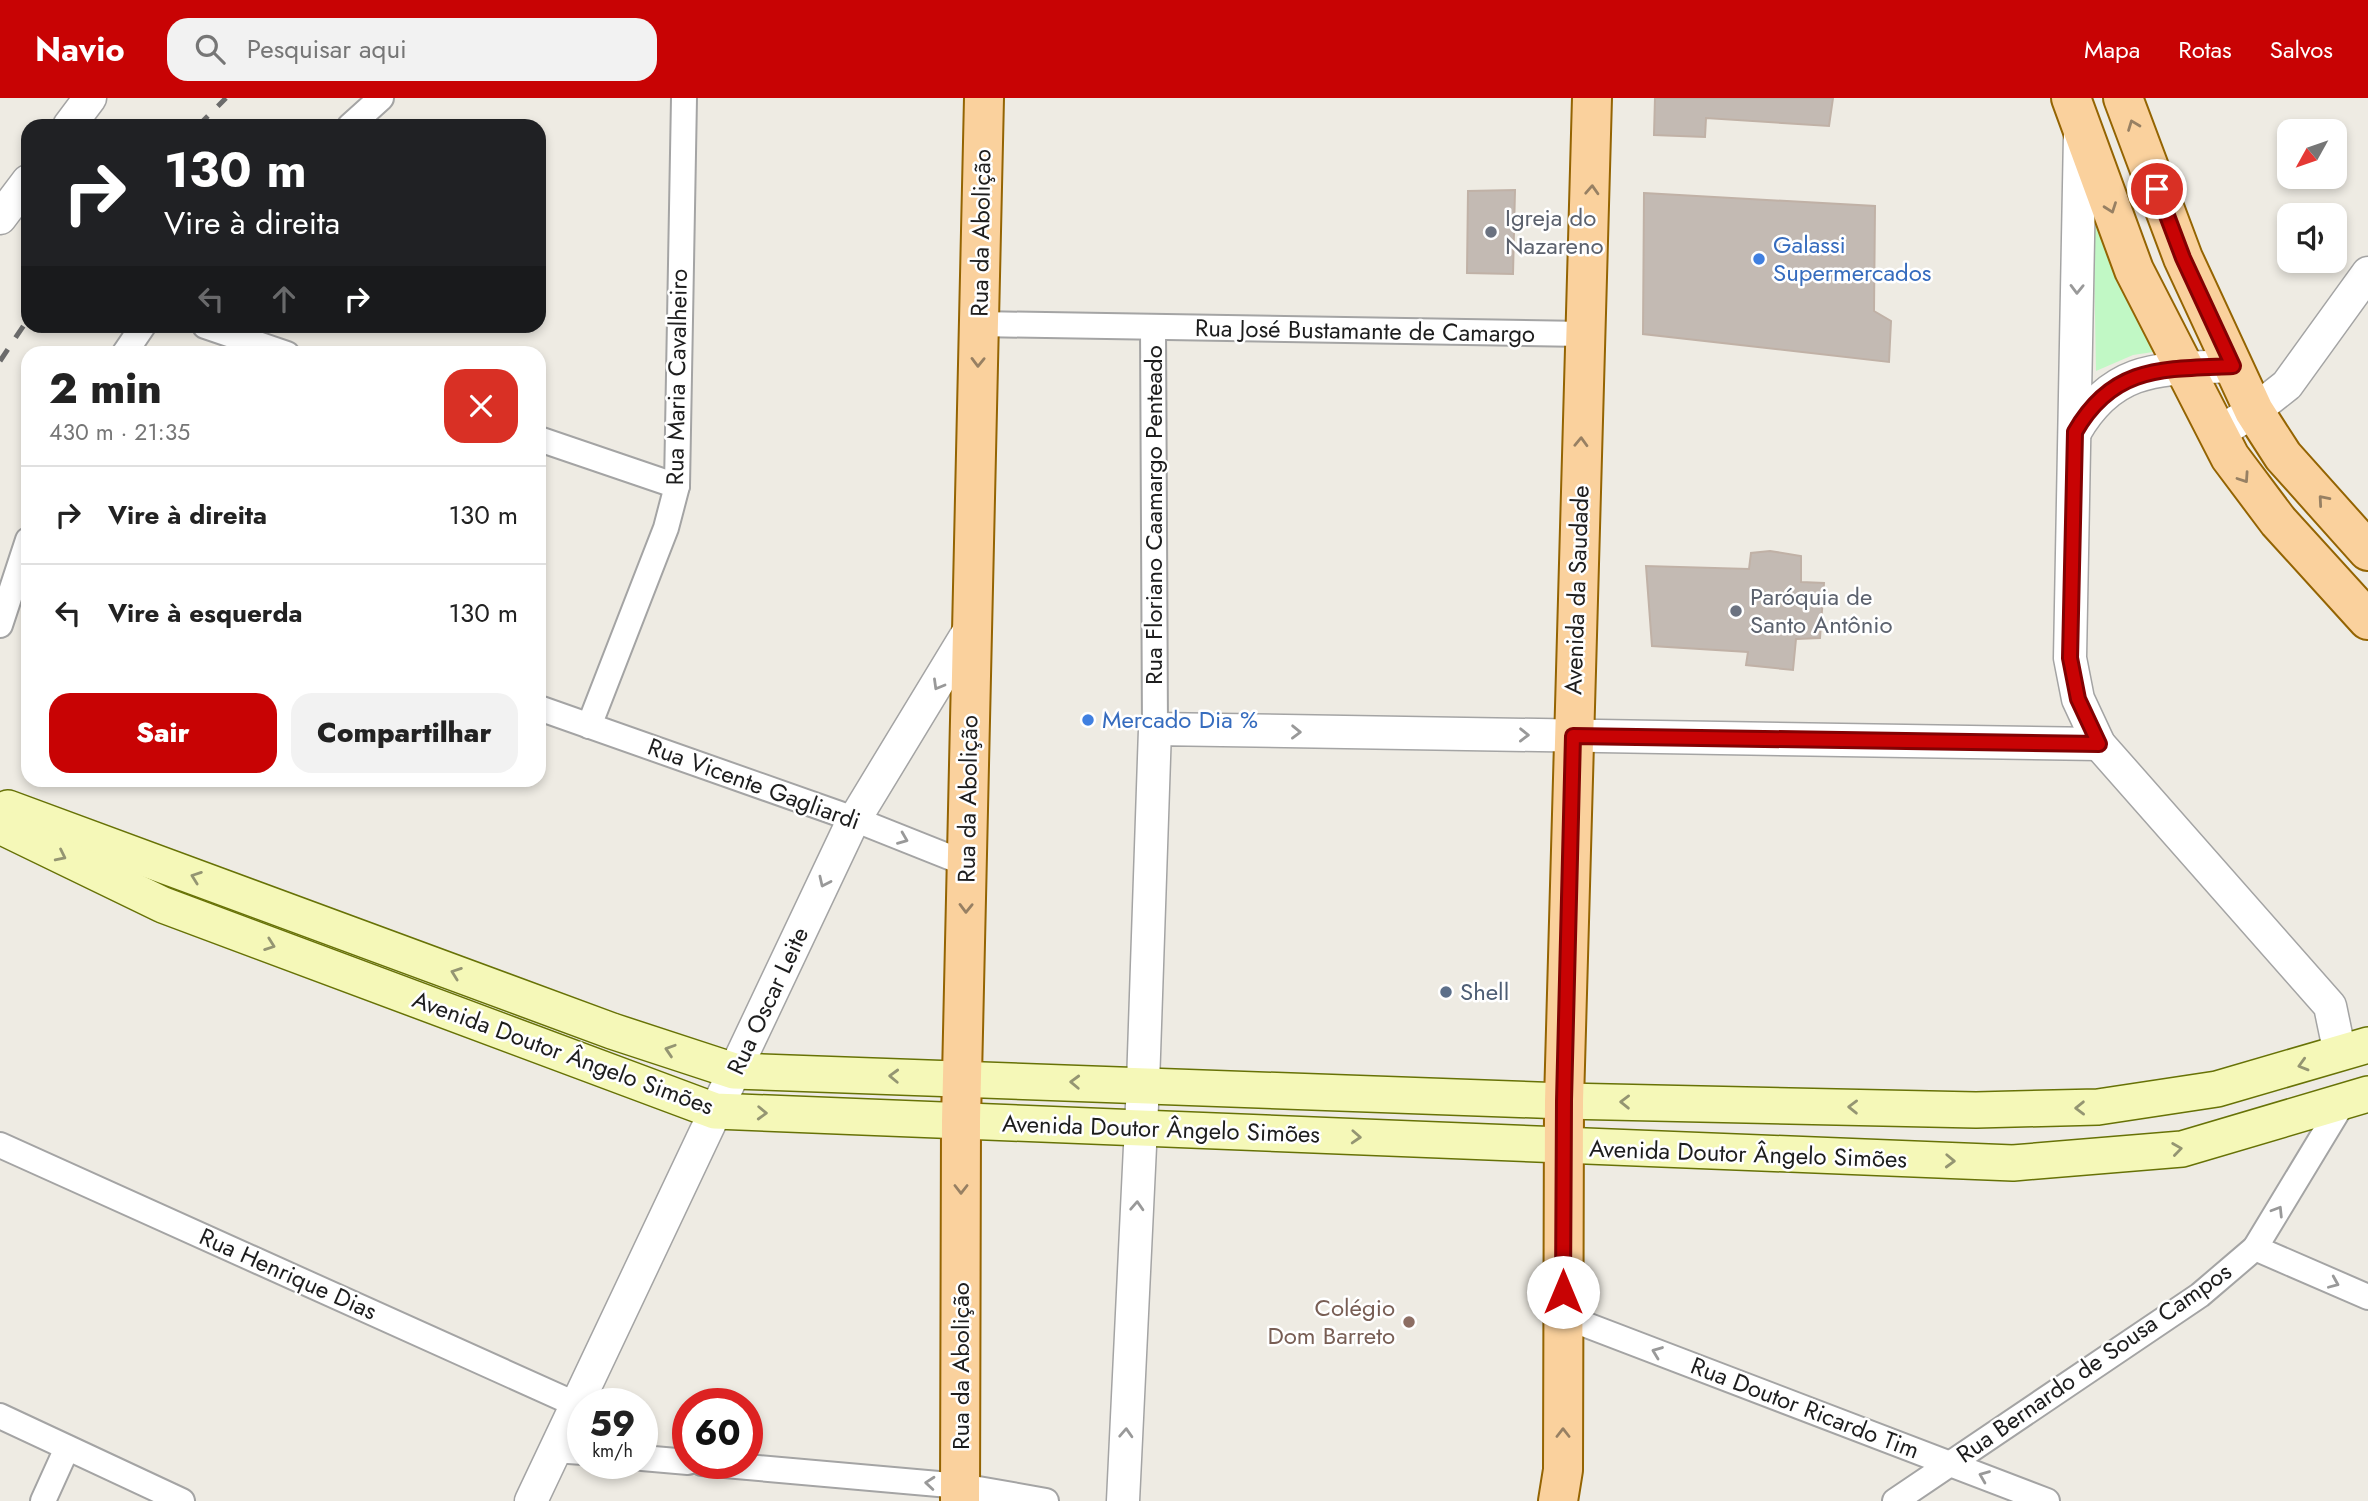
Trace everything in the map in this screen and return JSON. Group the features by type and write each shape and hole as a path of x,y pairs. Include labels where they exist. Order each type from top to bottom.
{"main road":[{"name":"Rua da Abolição","path":"960,1493 961,1121 984,98"},
{"name":"Avenida da Saudade","path":"1558,1501 1563,1470 1563,1147 1584,334 1592,179 1592,98"},
{"path":"2123,98 2183,258 2254,411 2284,456 2368,551"},
{"path":"2075,110 2134,270 2218,433 2253,491 2368,620"},
{"name":"Avenida Doutor Ângelo Simões","path":"0,805 599,1026 734,1071 1564,1101 1976,1110 2098,1107 2217,1089 2354,1049"},
{"name":"Avenida Doutor Ângelo Simões","path":"0,826 163,905 715,1111 2013,1163 2182,1149 2356,1098"}],"street":[{"path":"74,119 90,98"},
{"path":"358,119 381,98"},
{"name":"Rua Maria Cavalheiro","path":"589,726 666,528 677,486 684,98"},
{"path":"2075,110 2075,432 2070,658 2078,699 2099,744 2315,986 2330,1006 2354,1049"},
{"path":"0,218 21,190"},
{"path":"2218,433 2254,411 2287,385 2368,274"},
{"name":"Rua José Bustamante de Camargo","path":"979,324 1584,334"},
{"name":"Rua Floriano Caamargo Penteado","path":"1123,1501 1143,1084 1155,729 1153,327"},
{"path":"226,333 264,346"},
{"path":"2075,432 2090,407 2125,379 2184,368 2233,366"},
{"path":"546,441 677,486"},
{"path":"0,625 21,561"},
{"name":"Rua Oscar Leite","path":"583,1388 854,820 972,626"},
{"name":"Rua Vicente Gagliardi","path":"546,711 854,820 967,864"},
{"path":"1155,729 2099,744"},
{"name":"Rua Bernardo de Sousa Campos","path":"1895,1501 2200,1295 2255,1248 2356,1098"},
{"name":"Rua Henrique Dias","path":"0,1145 567,1400"},
{"path":"2255,1248 2368,1297"},
{"name":"Rua Doutor Ricardo Tim","path":"1563,1316 1951,1462 2047,1501"},
{"path":"0,1416 182,1501"},
{"path":"43,1501 67,1447"},
{"name":"Rua Oscar Leite","path":"531,1501 567,1452"},
{"path":"763,1470 1046,1501"}],"green space":[{"path":"2093,202 2153,352 2133,355 2096,371"}],"building":[{"path":"1655,98 1833,98 1829,126 1706,118 1705,137 1654,135"},
{"name":"Igreja do Nazareno","path":"1515,190 1513,274 1467,273 1468,191"},
{"name":"Galassi Supermercados","path":"1644,193 1875,206 1874,311 1891,321 1889,362 1643,334"},
{"name":"Paróquia de Santo Antônio","path":"1770,551 1801,556 1801,582 1824,583 1820,638 1796,639 1793,670 1746,665 1748,652 1652,646 1646,566 1749,569 1751,553"}],"railway":[{"path":"205,119 226,98"},
{"path":"0,361 21,330"}],"place":[{"name":"Igreja do Nazareno","path":"1491,232"},
{"name":"Galassi Supermercados","path":"1759,259"},
{"name":"Paróquia de Santo Antônio","path":"1736,611"},
{"name":"Mercado Dia %","path":"1088,720"},
{"name":"Shell","path":"1446,992"},
{"name":"Colégio Dom Barreto","path":"1409,1322"}],"route":[{"path":"1563,1292 1564,1101 1573,736 2099,744 2078,699 2070,658 2075,432 2090,407 2125,379 2184,368 2233,366 2183,258 2157,189"}]}
